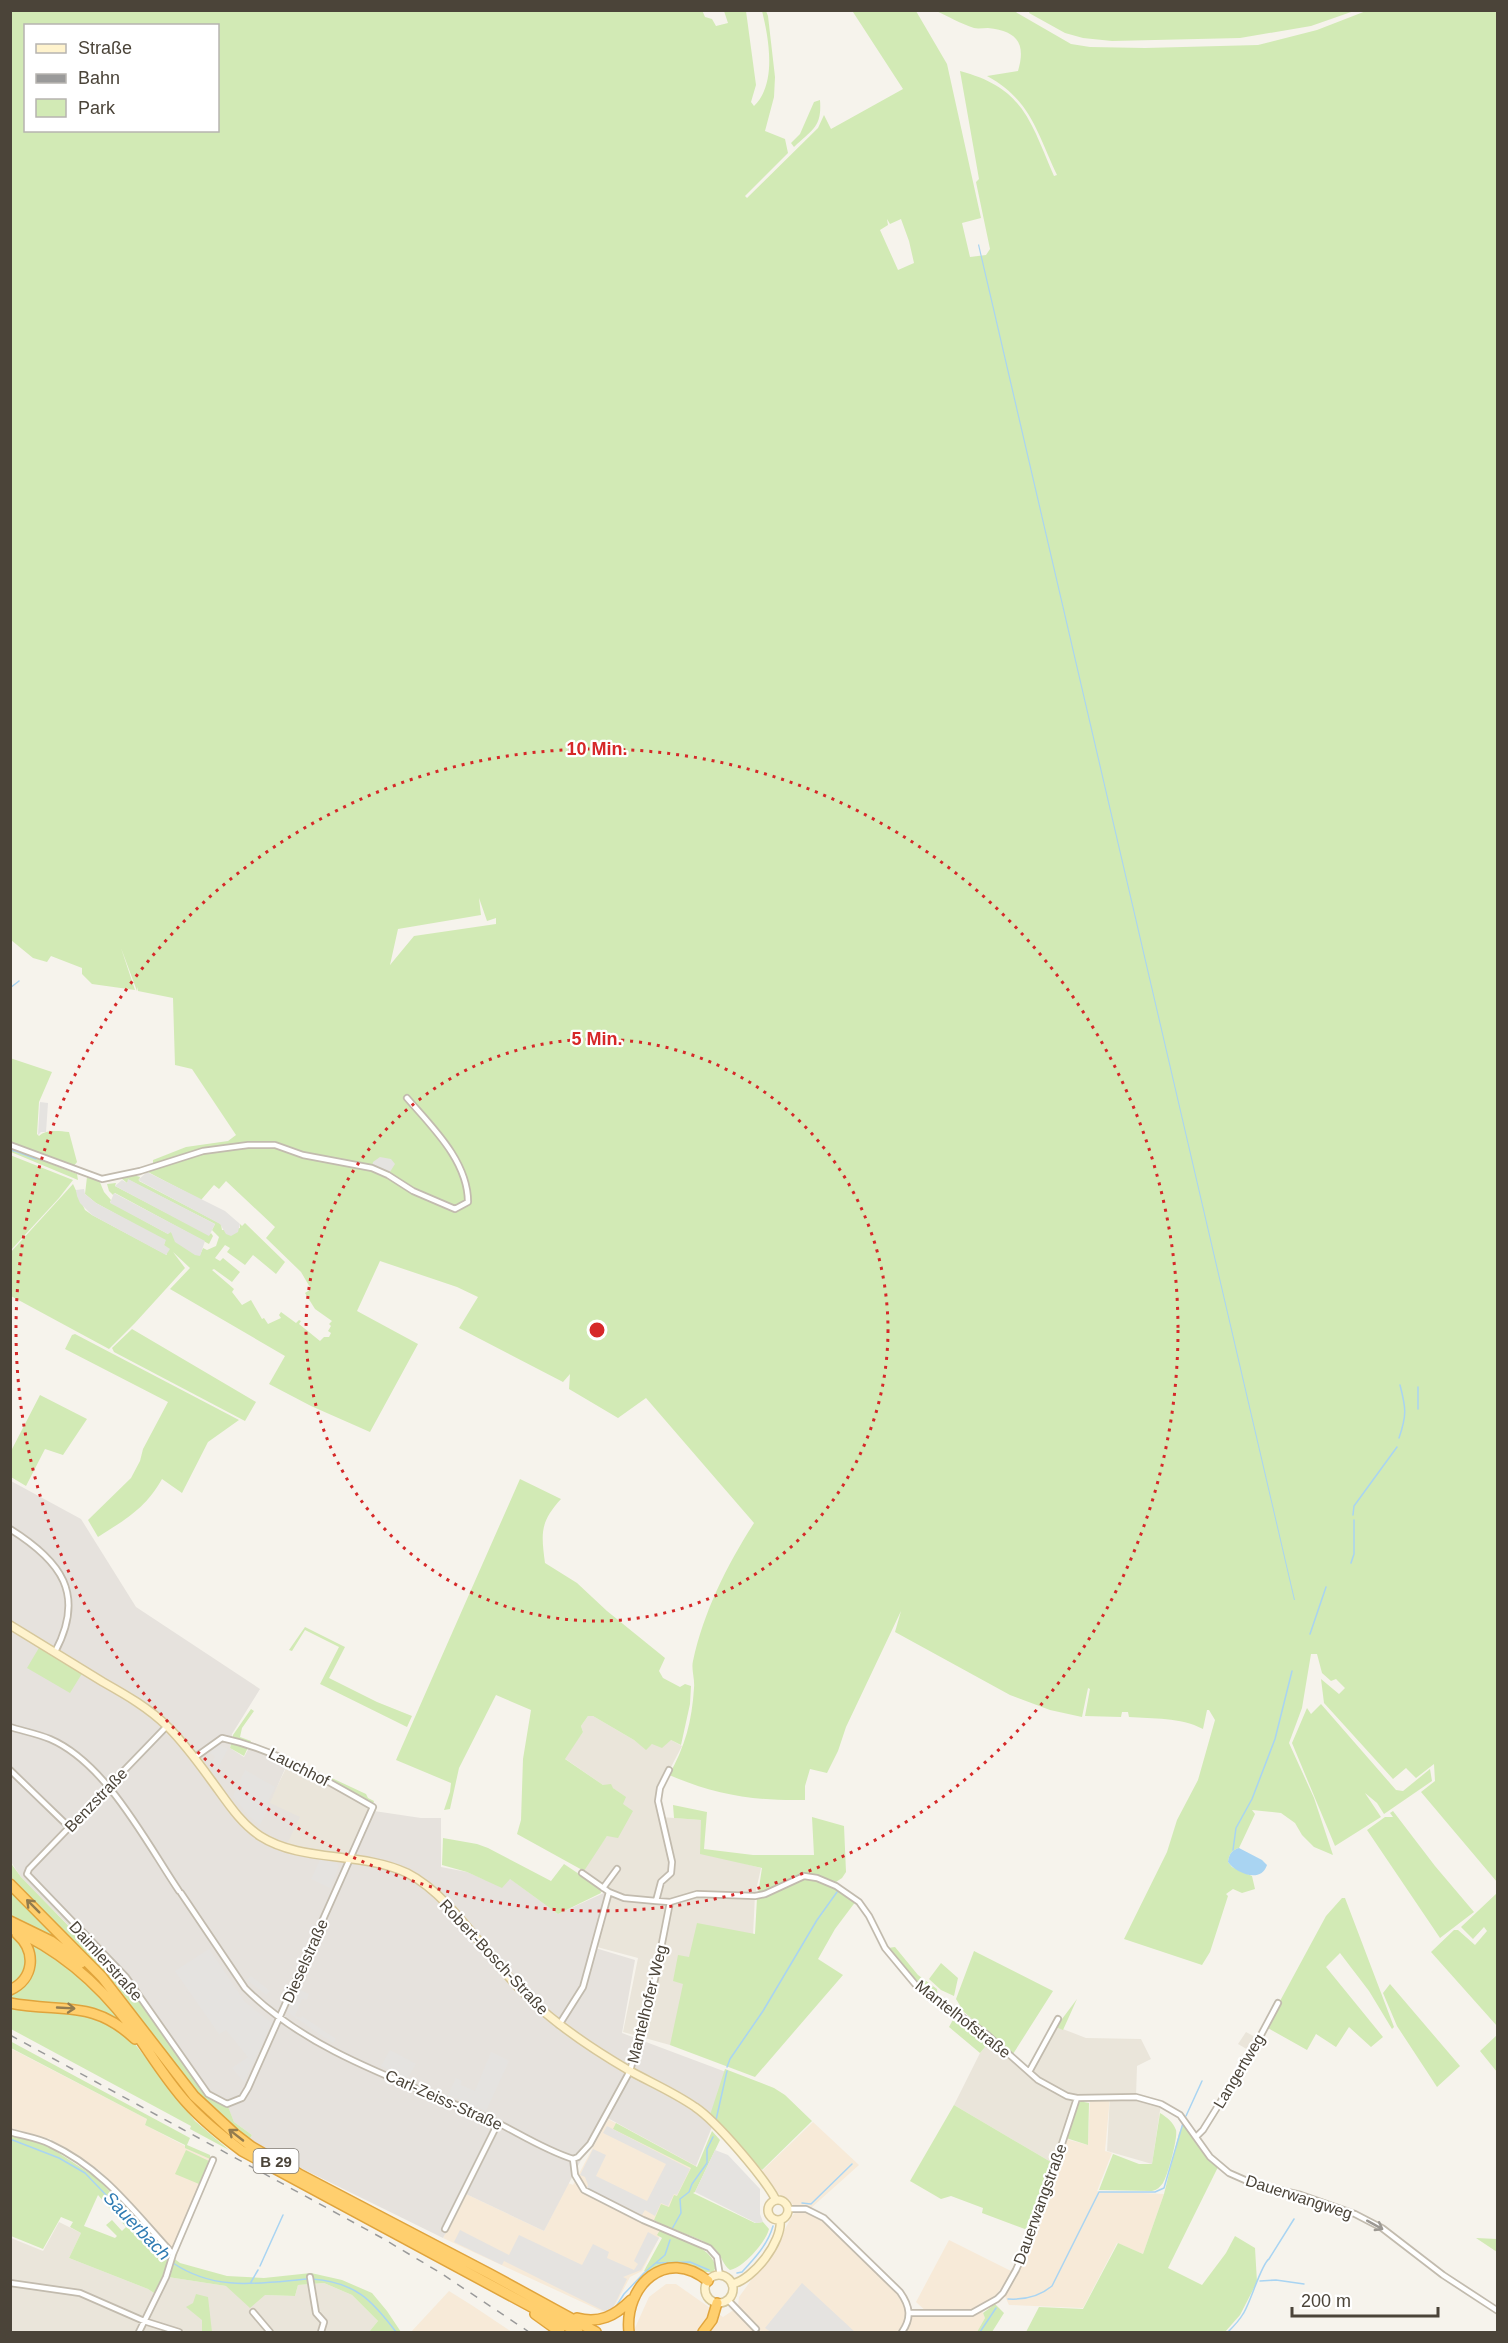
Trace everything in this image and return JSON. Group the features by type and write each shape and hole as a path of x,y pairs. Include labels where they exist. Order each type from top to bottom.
{"highway":[{"path":"10,1884 84,1958 110,1988"},
{"name":"B 29","path":"10,1921 51,1941 76,1958 110,1988 194,2096 217,2119 252,2147 597,2332"},
{"path":"10,1929 22,1939 31,1957 28,1974 18,1986 10,1990"},
{"name":"B 29","path":"10,1929 56,1953 87,1978 117,2009 198,2115 242,2151 325,2198 578,2332"},
{"name":"B 29","path":"10,2003 95,2012 121,2027 153,2058"},
{"path":"629,2332 627,2318 633,2298 648,2278 668,2268 685,2269 708,2281"},
{"path":"502,2290 560,2332"},
{"path":"557,2311 580,2319 602,2319 615,2314 633,2298"},
{"path":"703,2332 712,2320 717,2303"}],"street":[{"path":"10,1145 102,1179 140,1171 203,1152 248,1145 275,1145 303,1155 372,1168 413,1191 455,1209 461,1208 468,1202 468,1189 454,1156 407,1098"},
{"path":"10,1529 43,1553 66,1586 69,1600 68,1624 55,1652"},
{"name":"Robert-Bosch-Straße","path":"10,1625 142,1705 167,1726 242,1821 260,1836 276,1845 294,1850 374,1862 407,1874 429,1888 451,1909 524,1994 559,2025 630,2071 688,2102 704,2114 741,2154 776,2200 784,2202 788,2209"},
{"name":"Benzstraße","path":"27,1874 29,1869 167,1726"},
{"name":"Carl-Zeiss-Straße","path":"10,1727 50,1740 72,1752 91,1767 109,1786 245,1988 280,2017 329,2050 498,2123 573,2159"},
{"name":"Lauchhof","path":"194,1758 222,1738 273,1752 373,1808"},
{"path":"10,1770 69,1827"},
{"path":"656,1901 661,1882 670,1873 672,1862 658,1801 660,1788 669,1770"},
{"name":"Dieselstraße","path":"227,2104 242,2098 248,2088 373,1808"},
{"path":"603,1888 617,1869"},
{"path":"582,1873 609,1892 624,1898 670,1902"},
{"name":"Daimlerstraße","path":"27,1874 126,1977 208,2094 227,2104"},
{"name":"Mantelhofstraße","path":"670,1902 697,1894 755,1896 765,1894 804,1876 817,1878 848,1892 859,1902 869,1916 885,1948 915,1984 978,2027 1029,2072 1068,2096 1077,2098 1120,2096 1149,2100 1180,2115 1197,2136"},
{"path":"559,2025 583,1988 609,1892"},
{"name":"Mantelhofer Weg","path":"573,2159 583,2152 595,2135 630,2071 655,1979 670,1902"},
{"name":"Langertweg","path":"1197,2136 1254,2048 1278,2003"},
{"path":"1029,2072 1058,2019"},
{"name":"Dauerwangstraße","path":"909,2313 972,2313 1003,2293 1017,2270 1034,2229 1077,2098"},
{"path":"446,2229 498,2123"},
{"path":"10,2132 49,2143 92,2168 122,2197 173,2255"},
{"name":"Dauerwangweg","path":"1197,2136 1210,2157 1229,2173 1254,2184 1301,2195 1355,2214 1383,2228 1443,2275 1497,2311"},
{"path":"573,2159 575,2175 584,2190 643,2220 709,2248 717,2257 720,2276"},
{"path":"139,2332 166,2277 213,2160"},
{"name":"Robert-Bosch-Straße","path":"776,2200 768,2206 768,2213 780,2220"},
{"path":"732,2284 749,2276 772,2248 780,2234 780,2220 785,2217 788,2209 806,2209 824,2218 900,2292 907,2303 909,2313 908,2323 902,2332"},
{"path":"720,2276 727,2278 732,2284 733,2293 728,2300 717,2303 707,2296 705,2288 708,2281 720,2276"},
{"path":"310,2279 316,2313 324,2322 321,2332"},
{"path":"10,2283 80,2293 144,2321 178,2332"},
{"path":"728,2300 756,2329"},
{"path":"253,2312 270,2332"}],"shaded area":[{"path":"40,1102 48,1103 46,1132 38,1135"},
{"path":"380,1157 391,1159 395,1164 388,1175 372,1168 373,1162"},
{"path":"147,1172 225,1211 240,1224 238,1232 231,1236 226,1234 220,1224 138,1180"},
{"path":"128,1179 215,1224 209,1236 115,1186 122,1180 127,1183"},
{"path":"84,1189 85,1194 96,1203 166,1240 164,1245 170,1249 166,1255 92,1215 80,1203 77,1196 76,1190"},
{"path":"114,1193 205,1241 200,1256 175,1242 171,1232 168,1234 110,1203"},
{"path":"11,1481 81,1519 136,1607 260,1689 232,1734 230,1748 244,1757 250,1746 288,1762 270,1803 300,1817 286,1846 351,1857 374,1811 421,1818 441,1818 441,1867 467,1872 502,1887 509,1878 558,1914 606,1892 592,1947 635,1960 622,2033 726,2072 712,2116 712,2127 696,2166 604,2116 544,2231 466,2194 443,2238 248,2142 252,2135 234,2122 227,2105 208,2094 125,1977 123,1981 21,1877 11,1862"},
{"path":"588,1716 593,1716 646,1749 652,1744 671,1740 682,1746 660,1788 658,1801 661,1817 701,1820 701,1852 761,1868 755,1895 753,1935 670,2045 623,2032 638,1958 597,1947 608,1905 606,1892 581,1873 607,1836 625,1797 564,1758 583,1732 581,1726"},
{"path":"218,1744 228,1749 217,1769 210,1765 215,1756 210,1753"},
{"path":"289,1762 369,1808 349,1856 286,1846 269,1803"},
{"path":"245,1770 275,1787 267,1803 270,1805 260,1825 248,1815 233,1796"},
{"path":"320,1860 336,1863 339,1866 330,1888 311,1879"},
{"path":"209,1949 245,2002 272,2023 244,2082 232,2068 248,2057 226,2030 219,2034 175,1971"},
{"path":"251,1976 270,1991 266,1995 247,1980"},
{"path":"298,1989 309,1994 307,2000 302,1999 295,2016 301,2018 302,2016 336,2039 333,2043 287,2012"},
{"path":"1055,2026 1086,2038 1141,2039 1151,2059 1137,2066 1136,2097 1161,2104 1152,2164 1107,2151 1110,2095 1077,2097 1056,2165 954,2105 980,2053 991,2040 1029,2072"},
{"path":"1246,2032 1257,2038 1250,2051 1238,2044"},
{"path":"10,2048 147,2119 145,2125 210,2159 172,2248 99,2170 50,2139 11,2128"},
{"path":"390,2050 416,2064 407,2079 381,2066"},
{"path":"491,2052 509,2061 486,2111 448,2095 456,2078 462,2081 461,2085 475,2091"},
{"path":"1110,2097 1105,2151 1112,2153 1097,2191 1164,2194 1143,2254 1117,2243 1083,2308 1009,2305 1004,2294 1027,2250 1066,2139 1088,2145 1090,2098"},
{"path":"608,2119 696,2166 642,2271 630,2277 610,2315 443,2238 466,2194 544,2231 568,2183 573,2185"},
{"path":"813,2122 859,2165 811,2208 794,2207 789,2199 782,2198 761,2172"},
{"path":"607,2126 690,2169 677,2195 674,2194 668,2206 661,2203 655,2216 645,2210 642,2215 587,2188 585,2177 580,2175 593,2149 606,2155 596,2176 647,2201 666,2164 603,2133"},
{"path":"715,2150 728,2155 760,2189 760,2214 763,2222 756,2223 695,2192"},
{"path":"798,2210 807,2211 823,2221 901,2297 908,2313 928,2313 916,2302 949,2240 1013,2272 996,2295 981,2308 985,2318 977,2332 637,2332 634,2330 649,2297 666,2284 676,2284 723,2317 738,2307 739,2297 776,2246 792,2216"},
{"path":"59,2222 81,2233 69,2258 148,2289 157,2295 168,2277 265,2295 295,2296 298,2285 324,2283 352,2295 378,2321 369,2332 11,2332 11,2238 43,2251"},
{"path":"460,2230 509,2255 519,2235 582,2265 593,2244 609,2252 607,2258 634,2270 638,2264 634,2261 648,2232 659,2238 641,2270 623,2277 627,2279 610,2314 504,2261 502,2265 454,2242"},
{"path":"802,2283 855,2332 771,2332 765,2328"},
{"path":"449,2291 473,2306 512,2332 411,2332"}],"green space":[{"path":"702,10 705,17 712,19 716,26 728,23 724,11 746,11 756,85 751,102 754,106 766,86 768,74 769,48 762,11 766,11 775,77 774,97 765,131 785,139 788,153 745,196 747,198 818,128 824,115 831,129 903,89 853,12 916,11 947,64 981,218 962,223 970,257 986,255 990,249 976,182 979,179 960,71 981,78 1012,97 1031,123 1054,176 1057,175 1038,132 1023,107 1002,85 987,76 1018,71 1021,53 1017,40 1006,32 974,28 936,11 1014,11 1071,44 1090,47 1145,48 1258,45 1317,30 1366,11 1497,11 1497,1882 1421,1792 1435,1781 1434,1764 1416,1778 1406,1768 1393,1779 1324,1703 1321,1679 1339,1694 1345,1688 1336,1679 1331,1681 1322,1673 1317,1654 1311,1654 1302,1708 1289,1743 1314,1798 1333,1855 1314,1847 1302,1835 1295,1823 1281,1813 1252,1810 1255,1814 1239,1848 1231,1853 1228,1862 1232,1867 1252,1876 1255,1889 1242,1893 1233,1889 1226,1894 1228,1896 1210,1952 1202,1965 1124,1939 1167,1852 1177,1820 1198,1780 1215,1720 1209,1710 1207,1710 1203,1729 1176,1720 1129,1717 1128,1712 1122,1712 1121,1717 1085,1716 1090,1689 1088,1688 1082,1717 1050,1710 1010,1695 895,1632 901,1611 846,1727 827,1773 810,1769 805,1786 805,1800 752,1798 719,1792 669,1775 683,1744 692,1712 693,1664 703,1624 735,1555 754,1523 646,1398 618,1418 569,1389 570,1374 563,1382 459,1328 478,1297 457,1287 380,1261 357,1311 418,1344 370,1432 311,1406 269,1384 285,1356 170,1289 190,1268 173,1252 185,1268 109,1349 11,1296 10,1253 73,1184 85,1210 167,1255 165,1241 96,1203 85,1194 87,1177 99,1180 110,1202 168,1234 169,1231 171,1232 200,1255 203,1248 207,1250 216,1246 219,1237 212,1230 215,1224 129,1180 127,1183 121,1178 134,1175 140,1177 139,1181 221,1224 222,1230 240,1228 240,1224 242,1226 245,1223 285,1262 276,1274 253,1255 245,1265 227,1252 230,1248 225,1245 215,1258 220,1261 223,1258 240,1272 232,1282 214,1269 212,1270 234,1289 232,1292 242,1305 251,1300 262,1319 264,1318 268,1324 281,1318 279,1315 281,1312 296,1323 299,1320 301,1321 299,1324 320,1341 324,1337 329,1337 331,1333 328,1331 332,1321 315,1309 305,1293 311,1289 301,1272 266,1238 275,1227 226,1181 219,1189 214,1185 201,1200 146,1171 153,1166 153,1160 186,1147 228,1141 236,1135 192,1069 175,1065 173,998 138,991 138,987 137,991 121,948 135,990 92,984 82,974 82,968 51,956 47,962 33,958 11,940 11,11","holes":["887,219 890,224 901,219 914,263 898,270 880,230 888,225","479,898 487,921 496,918 496,924 414,936 390,965 398,929 481,915"]},
{"path":"1030,10 1354,11 1311,26 1240,38 1112,41 1083,38 1065,33 1029,13"},
{"path":"820,100 818,122 794,147 791,143 800,134 814,102"},
{"path":"10,1058 52,1072 39,1102 37,1134 39,1136 49,1131 69,1132 77,1162 73,1167 11,1143"},
{"path":"10,1148 77,1174 78,1180 11,1152"},
{"path":"10,1155 73,1180 11,1250"},
{"path":"116,1183 115,1186 209,1235 211,1233 213,1236 209,1244 115,1193 113,1195 107,1184"},
{"path":"132,1329 256,1402 245,1421 114,1352 112,1348"},
{"path":"75,1334 239,1420 208,1442 182,1493 162,1479 142,1506 98,1537 88,1520 131,1478 140,1461 143,1449 168,1402 65,1349 72,1335"},
{"path":"40,1395 87,1419 63,1455 45,1449 26,1486 11,1477 11,1451"},
{"path":"520,1479 561,1499 549,1514 544,1528 545,1563 577,1583 607,1611 665,1658 659,1671 663,1678 680,1687 685,1684 691,1686 690,1704 681,1745 671,1740 662,1748 652,1744 646,1750 634,1740 593,1716 588,1716 581,1726 583,1732 565,1759 603,1785 611,1784 626,1797 623,1804 633,1811 618,1838 607,1836 584,1871 517,1834 521,1820 523,1759 531,1710 496,1695 459,1768 450,1809 444,1810 451,1783 396,1760"},
{"path":"305,1627 345,1647 329,1678 377,1702 412,1716 407,1727 320,1684 339,1647 305,1630 292,1651 289,1650"},
{"path":"40,1646 83,1672 70,1693 27,1668"},
{"path":"1321,1704 1396,1790 1403,1791 1430,1769 1432,1781 1384,1814 1377,1803 1365,1793 1381,1817 1335,1846 1292,1743 1307,1708 1311,1714"},
{"path":"251,1709 254,1711 242,1728 240,1737 251,1741 244,1756 230,1748 233,1735"},
{"path":"321,1773 366,1794 374,1801 373,1804 319,1776"},
{"path":"673,1805 707,1812 704,1849 753,1855 814,1855 812,1817 844,1826 846,1872 836,1882 803,1875 758,1894 762,1868 700,1854 701,1820 674,1818"},
{"path":"1393,1811 1474,1912 1440,1938 1367,1830 1385,1817 1393,1817 1390,1813"},
{"path":"443,1838 488,1848 551,1881 564,1864 600,1888 601,1893 558,1914 510,1879 502,1888 467,1872 442,1865"},
{"path":"10,1862 21,1877 122,1981 126,1977 208,2094 227,2104 234,2122 252,2135 248,2142 182,2078 116,1985 11,1877"},
{"path":"806,1878 826,1884 856,1901 835,1929 818,1959 843,1975 755,2077 670,2045 683,1984 673,1981 678,1955 689,1957 697,1923 755,1934 757,1898"},
{"path":"11,1888 74,1952 67,1963 93,1986 119,2018 110,2023 135,2044 195,2121 229,2150 190,2129 191,2126 11,2029 10,2007 69,2012 11,2002"},
{"path":"1497,1893 1497,2026 1431,1952 1454,1930 1458,1930 1475,1945 1487,1931 1484,1927 1473,1939 1461,1927"},
{"path":"1342,1898 1345,1898 1394,2027 1392,2029 1369,1991 1340,1953 1326,1967 1383,2037 1371,2047 1349,2027 1336,2047 1316,2034 1307,2050 1266,2027 1326,1916"},
{"path":"895,1947 918,1975 937,1989 938,1998 918,1984 888,1948"},
{"path":"974,1951 1053,1991 1013,2054 964,2012 956,1999"},
{"path":"941,1963 958,1978 954,1996 941,1990 929,1979"},
{"path":"1390,1984 1460,2066 1437,2087 1397,2026 1383,1993"},
{"path":"1077,1999 1063,2030 1056,2027"},
{"path":"956,2014 991,2040 980,2053 949,2027"},
{"path":"1497,2035 1497,2072 1480,2051"},
{"path":"10,2041 190,2138 187,2145 210,2155 210,2159 185,2148 185,2145 145,2125 147,2119 11,2048"},
{"path":"725,2069 774,2088 785,2095 812,2121 762,2170 710,2115"},
{"path":"1083,2100 1089,2103 1088,2145 1066,2138 1076,2105"},
{"path":"954,2105 1056,2165 1033,2232 982,2213 983,2208 951,2196 941,2199 910,2181"},
{"path":"1160,2113 1172,2122 1176,2130 1170,2165 1162,2184 1152,2191 1099,2190 1113,2154 1139,2164 1152,2164"},
{"path":"1185,2121 1219,2165 1168,2268 1202,2285 1226,2253 1235,2236 1255,2248 1257,2282 1240,2315 1225,2332 1026,2332 1039,2307 1083,2309 1118,2243 1143,2254 1164,2194 1179,2133"},
{"path":"616,2123 697,2167 712,2131 720,2140 693,2193 755,2223 763,2222 769,2229 753,2254 741,2265 730,2270 712,2247 676,2230 673,2236 699,2247 709,2255 716,2267 713,2272 702,2272 681,2264 648,2273 644,2271 662,2238 657,2235 663,2225 654,2220 661,2204 669,2207 691,2168 613,2129"},
{"path":"11,2135 48,2146 97,2178 171,2256 157,2295 148,2289 69,2258 81,2233 70,2227 73,2222 61,2217 43,2249 11,2236","holes":["98,2195 126,2227 122,2231 112,2220 106,2225 117,2236 115,2238 84,2226"]},
{"path":"186,2150 209,2161 199,2184 175,2174"},
{"path":"1476,2238 1497,2239 1497,2252"},
{"path":"172,2257 180,2263 227,2276 264,2278 311,2273 342,2280 372,2293 401,2332 369,2332 378,2321 352,2295 324,2283 298,2285 295,2296 265,2295 250,2308 226,2286 168,2277"},
{"path":"196,2294 208,2297 212,2332 202,2332 202,2320 186,2307 193,2303"},
{"path":"995,2304 1004,2313 992,2332 977,2332 985,2318 983,2313"}],"water":[{"path":"979,244 1295,1600 978,245"},
{"path":"1239,1848 1262,1860 1267,1865 1264,1871 1260,1874 1248,1875 1232,1866 1228,1862 1229,1857"}],"waterway":[{"path":"10,988 19,981"},
{"path":"10,1149 14,1151"},
{"path":"15,1151 36,1159"},
{"path":"1399,1438 1405,1411 1400,1385"},
{"path":"1418,1387 1418,1409"},
{"path":"1353,1515 1354,1506 1397,1447"},
{"path":"1351,1563 1354,1554 1354,1520"},
{"path":"1310,1634 1326,1587"},
{"path":"1233,1850 1236,1828 1252,1799 1275,1739 1292,1671"},
{"path":"727,2067 817,1920 837,1892"},
{"path":"716,2120 727,2071"},
{"path":"1186,2116 1202,2081"},
{"path":"1008,2299 1032,2297 1052,2286 1099,2192 1155,2192 1164,2188 1183,2123"},
{"path":"672,2229 681,2213 680,2199 689,2192 707,2163 707,2149 713,2137"},
{"name":"Sauerbach","path":"10,2139 59,2158 85,2173 169,2261"},
{"path":"802,2203 811,2204 852,2164"},
{"path":"260,2266 283,2215"},
{"path":"1228,2332 1243,2314 1266,2262 1294,2219"},
{"path":"737,2273 742,2272 761,2250 773,2226"},
{"path":"615,2308 624,2294 665,2255 670,2240"},
{"path":"656,2263 690,2262 709,2270"},
{"name":"Sauerbach","path":"173,2263 189,2272 222,2282 255,2283 307,2279"},
{"path":"251,2282 258,2270"},
{"name":"Sauerbach","path":"312,2279 340,2284 361,2295 379,2311 396,2332"},
{"path":"1260,2281 1276,2280 1304,2284"},
{"path":"980,2332 996,2308"}],"railway":[{"path":"10,2035 382,2238 439,2272 529,2332"}]}
